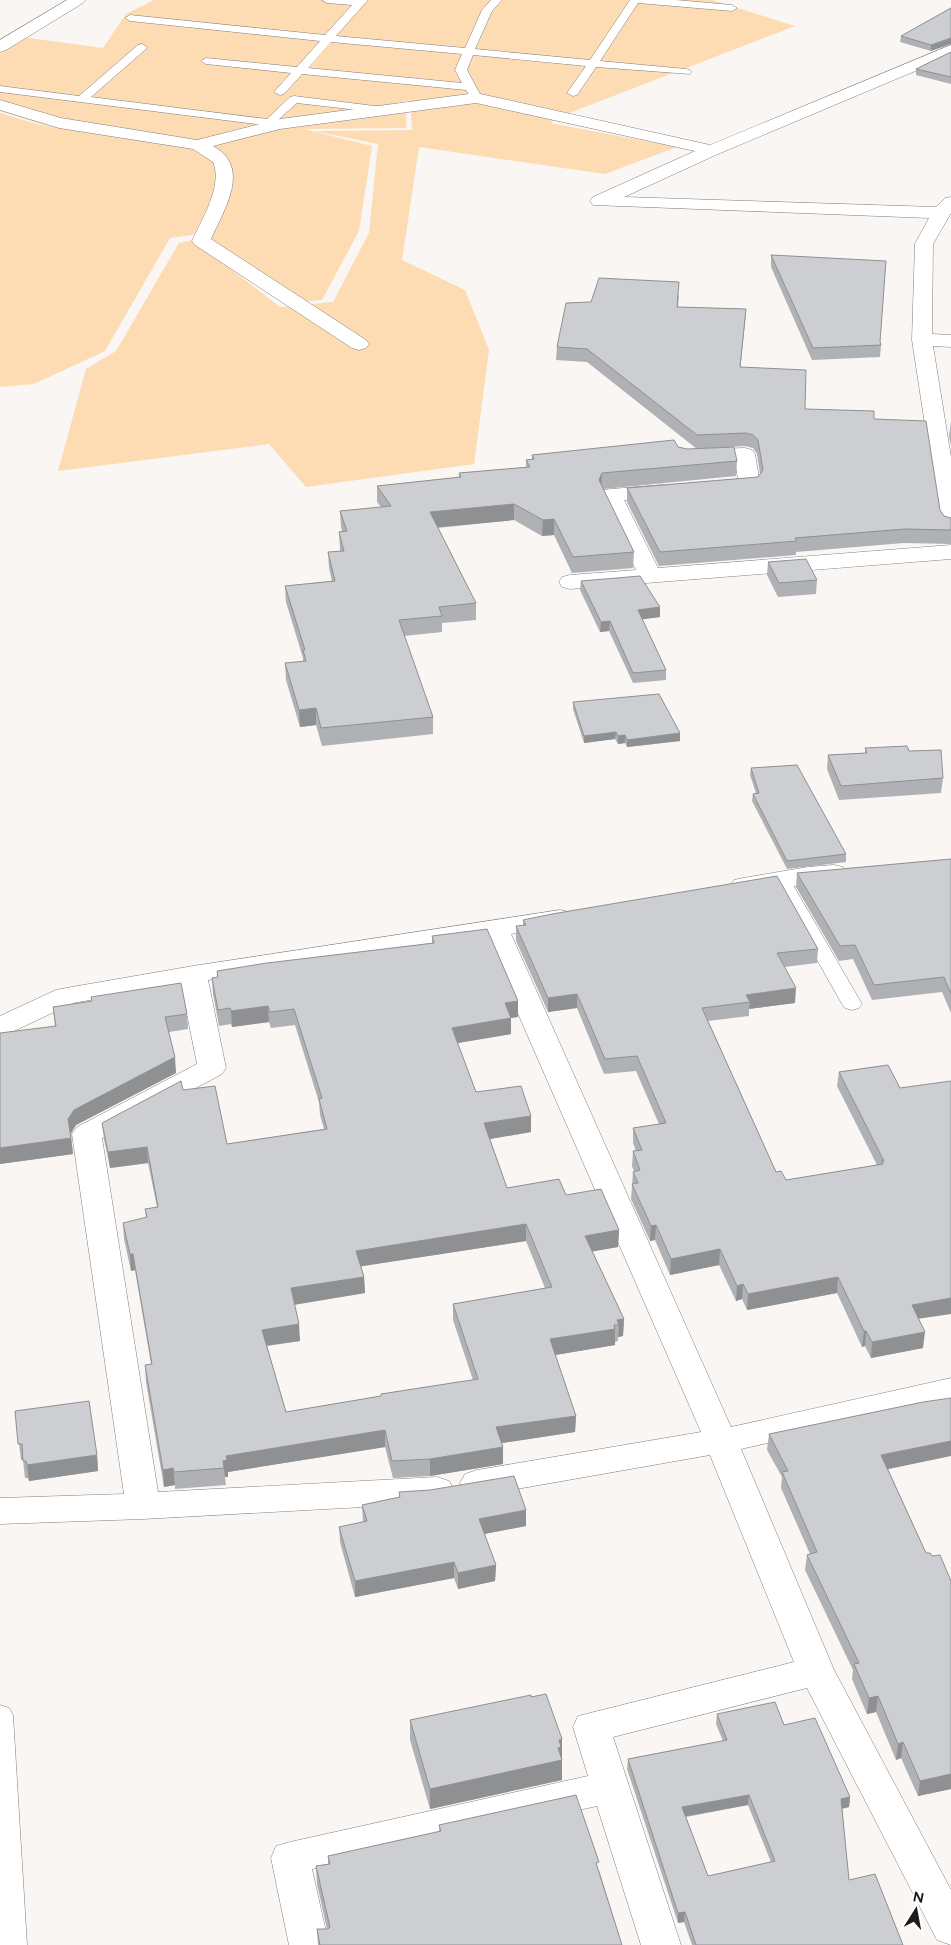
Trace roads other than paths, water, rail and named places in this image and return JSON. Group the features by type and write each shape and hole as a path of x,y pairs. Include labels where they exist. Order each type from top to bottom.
{"street":[{"path":"0,47 78,0"},
{"path":"946,208 599,201 712,150 951,50"},
{"path":"926,60 951,68"},
{"path":"198,145 274,123 383,110 473,92 712,150"},
{"path":"0,105 36,118 59,123 198,145 216,155 222,161 226,176 201,241 359,344"},
{"path":"946,208 924,244 922,340 951,523"},
{"path":"922,340 951,341"},
{"path":"650,576 611,495 749,484 745,454 686,457"},
{"path":"570,582 951,552"},
{"path":"724,890 808,875 855,871"},
{"path":"0,1027 66,996 193,974 495,929 581,914"},
{"path":"495,929 721,1441 816,1671 951,1928"},
{"path":"143,1506 87,1134 212,1068 193,974"},
{"path":"0,1511 143,1506 430,1491 721,1441 951,1390"},
{"path":"661,1945 592,1727 816,1671"},
{"path":"309,1945 290,1858 611,1787"}],"lane":[{"path":"327,0 361,2"},
{"path":"473,92 461,70 487,10 497,0"},
{"path":"573,93 635,0"},
{"path":"640,0 732,8"},
{"path":"280,92 361,2"},
{"path":"130,18 686,72"},
{"path":"82,99 142,47"},
{"path":"206,61 300,70 473,92"},
{"path":"0,89 274,123 294,99 383,110"},
{"path":"781,880 852,1004"},
{"path":"0,1715 13,1945"}]}
